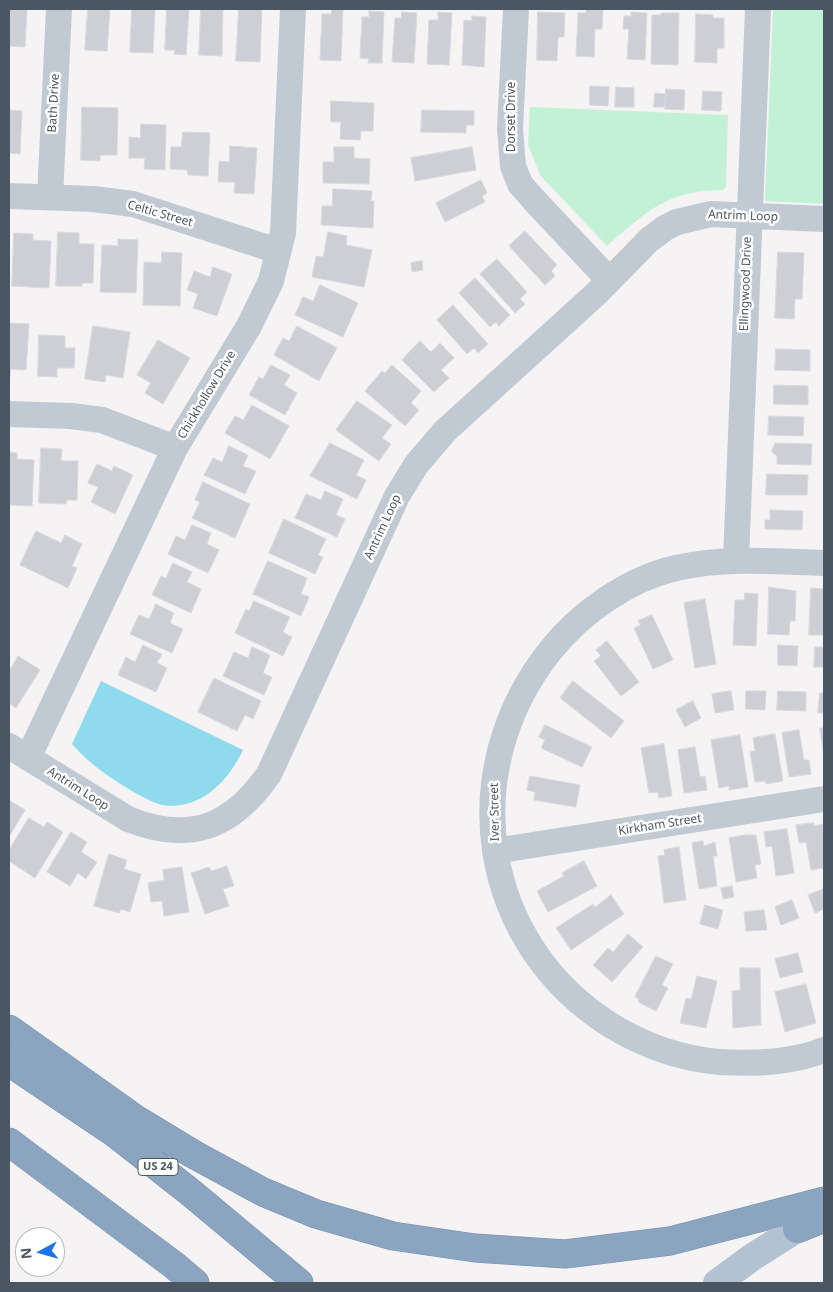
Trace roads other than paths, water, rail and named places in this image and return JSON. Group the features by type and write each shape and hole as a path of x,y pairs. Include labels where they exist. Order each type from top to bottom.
{"highway":[{"path":"9,1029 137,1120 193,1154 263,1192 316,1214 393,1236 475,1248 565,1254 670,1241 824,1201"},
{"name":"US 24","path":"9,1062 116,1134 190,1192 299,1283"},
{"path":"9,1142 195,1283"},
{"path":"797,1229 824,1218"}],"main road":[{"path":"717,1283 751,1258 824,1212"}],"street":[{"name":"Bath Drive","path":"50,197 59,9"},
{"name":"Chickhollow Drive","path":"18,752 175,448 263,300 272,281 283,233 293,9"},
{"name":"Dorset Drive","path":"516,9 510,129 513,166 520,184 609,280"},
{"name":"Ellingwood Drive","path":"736,560 758,9"},
{"name":"Celtic Street","path":"9,196 50,197 133,204 278,251"},
{"name":"Antrim Loop","path":"18,752 128,820 148,827 166,831 192,830 235,813 253,797 269,774 397,496 416,465 445,431 597,293 650,240 665,228 678,222 711,214 824,219"},
{"path":"9,414 71,416 102,420 175,448"},
{"name":"Iver Street","path":"824,563 736,560 674,569 648,578 619,592 597,607 557,643 538,666 524,690 512,712 502,740 492,790 495,851 500,879 510,908 536,955 576,999 598,1017 628,1035 680,1055 706,1061 765,1063 791,1059 824,1050"},
{"name":"Kirkham Street","path":"495,851 824,799"}],"water":[{"path":"101,681 243,750 231,771 215,789 195,801 171,806 159,804 133,792 115,780 72,744"}]}
